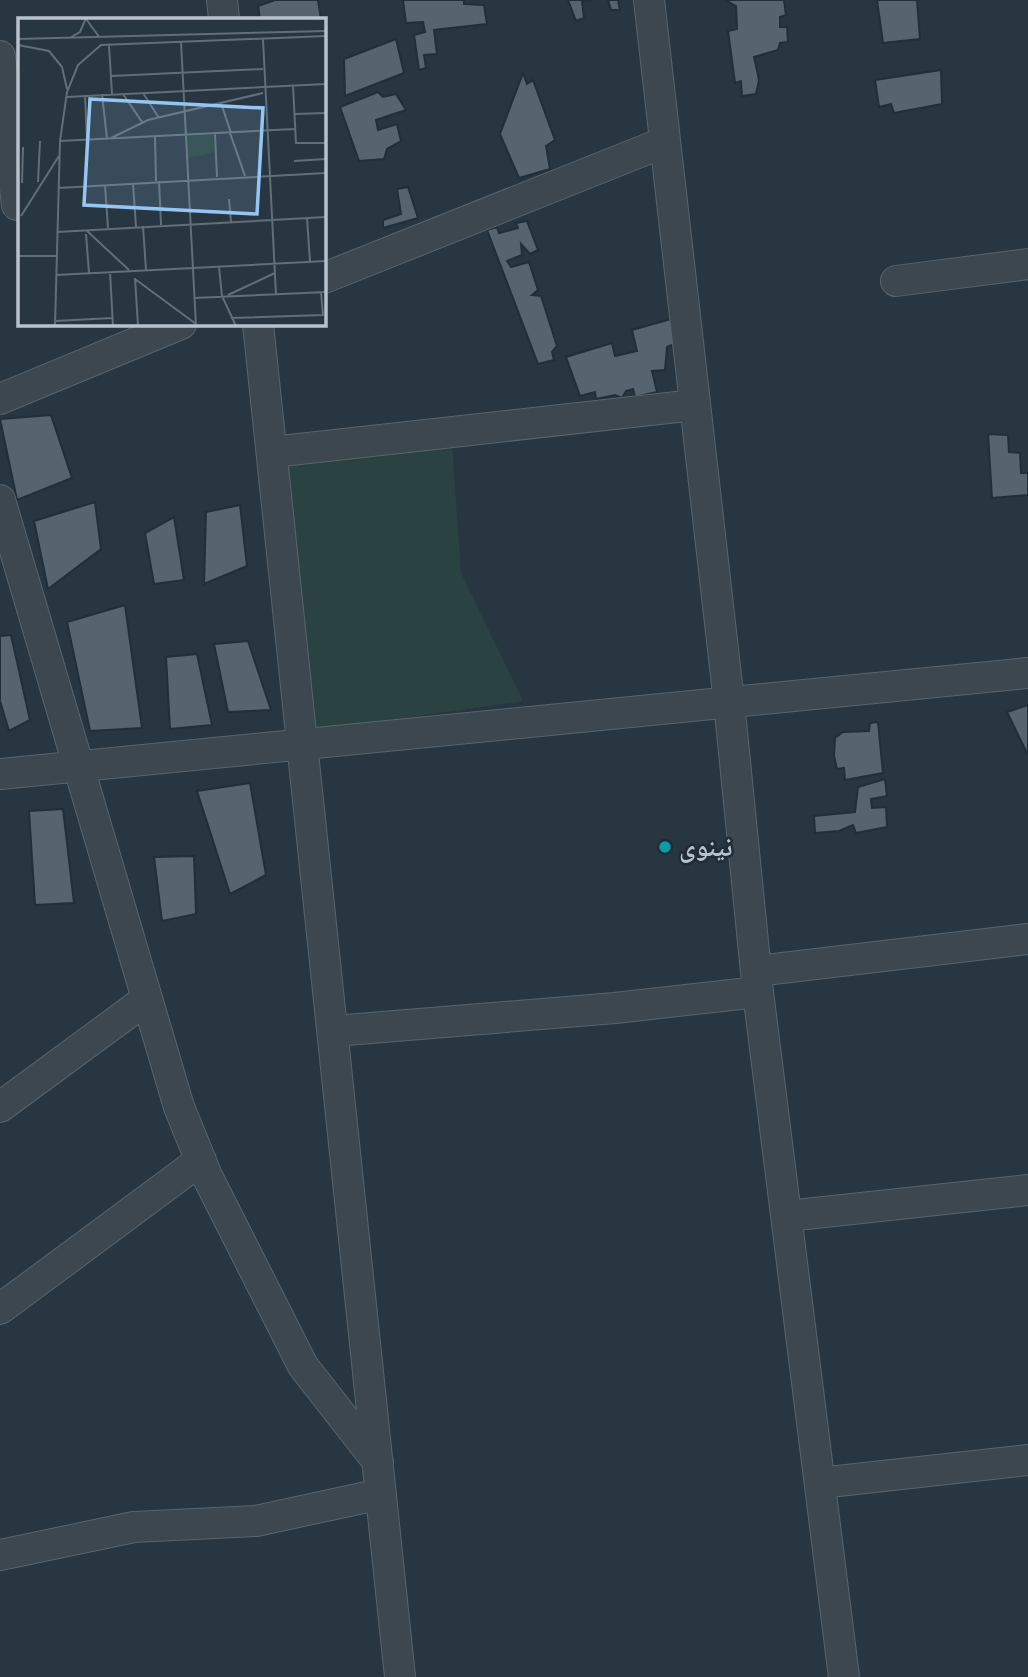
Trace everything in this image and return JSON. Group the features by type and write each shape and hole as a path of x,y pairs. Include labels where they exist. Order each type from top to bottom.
{"street":[{"path":"222,0 224,18"},
{"path":"649,0 729,702 757,981 844,1677"},
{"path":"0,56 17,205"},
{"path":"326,277 665,142"},
{"path":"896,281 1028,264"},
{"path":"0,399 176,326"},
{"path":"258,326 305,744 400,1677"},
{"path":"272,452 695,405"},
{"path":"0,500 179,1107 201,1160 303,1366 378,1462"},
{"path":"0,774 1028,673"},
{"path":"334,1031 615,1008 757,981 1028,939"},
{"path":"0,1107 147,999"},
{"path":"0,1309 201,1160"},
{"path":"787,1216 1028,1190"},
{"path":"820,1483 1028,1460"},
{"path":"0,1555 134,1527 256,1521 381,1494"}],"green space":[{"path":"452,443 461,573 523,701 314,731 287,466"}],"building":[{"path":"275,0 318,0 321,18 260,18 258,6"},
{"path":"403,0 464,0 464,4 484,5 487,24 434,30 437,54 424,55 426,68 419,70 414,35 425,32 423,22 406,23"},
{"path":"568,0 593,0 582,1 584,18 576,21"},
{"path":"608,0 618,0 620,10 611,10"},
{"path":"725,0 784,0 786,15 780,17 780,27 787,27 788,42 780,43 778,50 754,57 759,80 756,94 742,96 741,81 735,83 728,31 737,29 736,6"},
{"path":"877,0 917,0 920,39 883,43"},
{"path":"396,39 404,73 345,96 344,59"},
{"path":"941,70 942,104 894,113 891,104 879,107 875,80"},
{"path":"523,73 527,84 533,80 555,140 546,146 550,169 519,178 500,134"},
{"path":"378,92 383,97 396,94 406,110 376,120 378,130 397,124 401,141 387,149 384,159 359,161 340,107"},
{"path":"408,187 418,218 383,228 383,220 401,214 397,189"},
{"path":"527,221 538,250 530,254 521,244 522,255 507,261 511,267 529,262 538,290 532,295 541,296 557,346 552,352 554,360 538,364 487,230 497,227 499,233 518,228 516,223"},
{"path":"678,317 677,343 667,347 665,370 652,371 657,392 635,397 633,389 626,391 622,398 615,395 596,399 595,392 580,396 566,357 612,343 615,356 637,351 632,330"},
{"path":"51,415 72,478 17,500 0,419"},
{"path":"988,434 1008,435 1009,452 1020,453 1021,473 1028,473 1028,495 992,498"},
{"path":"95,502 101,549 48,589 34,521"},
{"path":"240,505 247,566 204,584 206,512"},
{"path":"174,517 184,580 154,584 145,533"},
{"path":"125,605 142,728 90,731 67,622"},
{"path":"11,635 30,720 9,731 0,701 0,636"},
{"path":"248,641 271,710 228,712 214,644"},
{"path":"197,654 212,725 170,729 166,657"},
{"path":"1028,705 1028,755 1007,712"},
{"path":"878,722 883,773 845,780 844,768 837,769 834,756 835,738 843,732 869,731 870,723"},
{"path":"885,779 887,796 871,799 872,808 886,807 887,827 856,833 853,825 839,831 815,833 814,816 855,812 858,787"},
{"path":"250,783 266,875 230,894 197,791"},
{"path":"63,809 74,903 35,905 29,811"},
{"path":"194,856 196,914 162,921 154,857"}],"place":[{"name":"نينوى","path":"665,847"}]}
